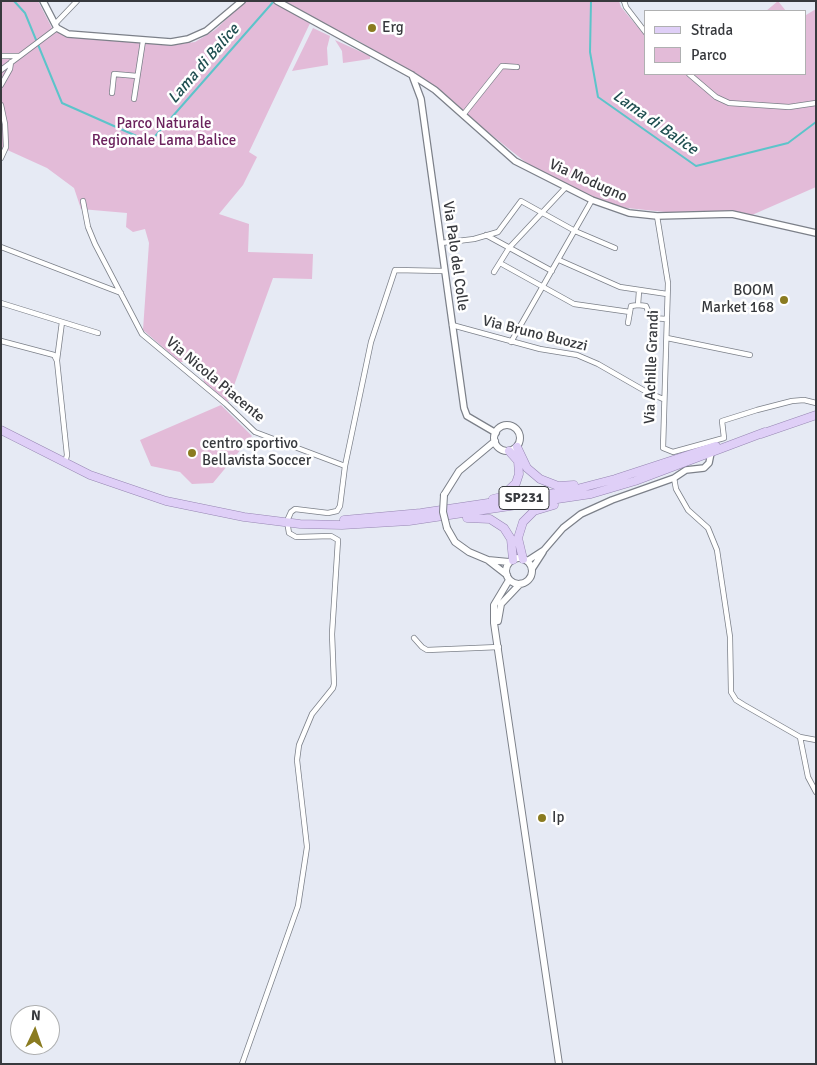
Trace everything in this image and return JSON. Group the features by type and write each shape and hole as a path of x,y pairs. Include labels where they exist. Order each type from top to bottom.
{"main road":[{"name":"SP231","path":"287,521 346,520 398,516 569,491 600,484 816,415"},
{"path":"496,444 497,431 511,426 518,431 520,439 517,447 522,460 531,472 547,483 558,486 571,486 658,465"},
{"name":"SP231","path":"1,430 64,463 112,483 166,500 229,515 318,525 378,524 580,496 636,481 765,432"},
{"path":"398,516 501,497 516,483 519,474 518,461 509,451 496,444"},
{"path":"496,444 478,455 459,471 444,495 444,512 447,528 462,548 488,560 508,578 520,584"},
{"path":"509,451 517,447"},
{"path":"496,627 501,604 520,584 528,581 532,570 518,546 520,529 534,511 623,488 676,466"},
{"path":"378,524 409,526 474,517 490,519 509,533 513,544 511,561 506,568 508,578 494,605 494,623 559,1064"},
{"path":"488,560 525,560"}],"street":[{"path":"43,1 56,28 76,36 171,42 196,36 206,31 242,1"},
{"path":"1,70 56,28 76,1"},
{"name":"Via Modugno","path":"277,1 412,75 463,115 515,161 592,200 629,213 657,216 732,214 816,233"},
{"path":"624,1 626,8 644,30"},
{"path":"134,99 143,41"},
{"path":"1,56 19,56"},
{"path":"1,85 10,69 11,62"},
{"path":"463,115 502,66 517,67"},
{"path":"112,92 114,74 138,76"},
{"name":"Via Palo del Colle","path":"412,75 421,99 444,272 467,416 497,431"},
{"path":"690,75 716,97 730,103 789,107 816,103"},
{"path":"421,99 421,87 428,86"},
{"path":"1,105 5,124 6,147 1,158"},
{"path":"494,272 510,248 566,187"},
{"path":"512,342 592,200"},
{"name":"Via Nicola Piacente","path":"83,201 88,227 142,334 226,404 255,432 345,466"},
{"path":"441,243 498,232 521,201 575,231 615,248"},
{"name":"Via Achille Grandi","path":"657,216 668,294 663,399 663,448 673,452 701,446 724,438 722,422 757,410 792,401 804,400 816,403"},
{"path":"486,235 552,271"},
{"path":"1,247 122,293"},
{"path":"559,260 620,287 668,294"},
{"path":"500,263 574,304 630,312"},
{"path":"242,1064 298,906 307,847 296,760 299,746 312,714 333,688 334,684 332,634 338,540 331,536 296,537 289,533 287,521 291,512 295,509 328,513 337,511 340,506 345,466 371,342 395,270 444,272"},
{"path":"638,305 640,291"},
{"path":"1,303 98,333"},
{"path":"628,323 632,306 638,305 646,306 651,318 667,319"},
{"path":"56,361 62,322"},
{"name":"Via Bruno Buozzi","path":"452,325 512,342 577,355 598,364 645,392 663,399"},
{"path":"667,338 750,355"},
{"path":"1,341 54,355 68,455 64,463"},
{"path":"694,453 701,446"},
{"path":"532,570 544,550 563,528 581,514 612,500 674,478 686,470 708,466 711,453"},
{"path":"674,478 676,489 688,510 708,528 717,550 730,637 731,692 736,700 800,737 816,740"},
{"path":"525,560 544,550"},
{"path":"414,638 427,650 499,647"},
{"path":"800,737 808,777 816,792"}],"green space":[{"name":"Parco Naturale Regionale Lama Balice","path":"1,1 38,1 54,32 171,45 195,42 215,30 245,1 619,1 621,7 644,35 644,75 807,75 807,14 816,9 816,187 752,215 665,212 608,206 534,169 423,80 357,40 312,19 249,152 257,157 243,185 219,214 249,224 248,252 313,254 312,279 273,278 228,402 204,382 203,376 188,362 180,362 143,330 149,243 145,229 133,232 126,227 127,213 81,209 74,188 47,168 3,148 1,150"},
{"path":"778,1 785,10 767,10"},
{"path":"313,28 330,36 327,48 328,65 292,71"},
{"path":"335,40 370,56 370,59 343,63 342,51"},
{"name":"centro sportivo Bellavista Soccer","path":"221,405 252,436 213,483 192,484 180,472 151,466 140,440"}],"waterway":[{"name":"Lama di Balice","path":"14,1 25,13 62,103 150,142 274,1"},
{"name":"Lama di Balice","path":"591,1 590,52 598,97 696,166 788,143 816,122"}],"place":[{"name":"Erg","path":"372,28"},
{"name":"BOOM Market 168","path":"784,300"},
{"name":"centro sportivo Bellavista Soccer","path":"192,453"},
{"name":"Ip","path":"542,818"}]}
